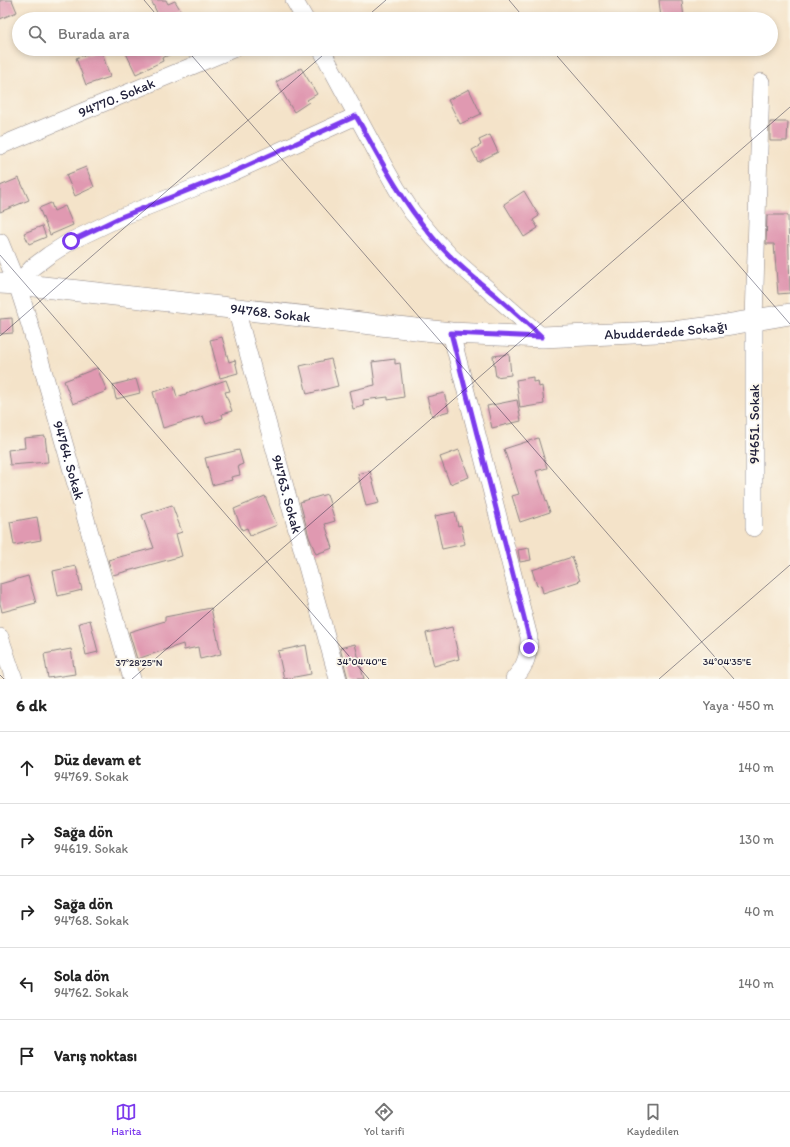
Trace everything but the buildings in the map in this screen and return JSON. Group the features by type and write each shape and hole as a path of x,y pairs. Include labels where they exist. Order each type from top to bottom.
{"street":[{"path":"294,0 300,12"},
{"name":"94770. Sokak","path":"0,146 216,56"},
{"path":"324,56 397,189 412,212 451,257 542,337"},
{"name":"94651. Sokak","path":"754,528 754,321 761,82"},
{"path":"8,284 71,241 121,217 229,174 356,116"},
{"name":"94764. Sokak","path":"0,242 8,284 32,332 132,679"},
{"name":"94768. Sokak","path":"8,284 236,308 451,333 542,337"},
{"name":"94763. Sokak","path":"236,308 338,679"},
{"name":"Abudderdede Sokağı","path":"542,337 680,331 714,328 790,314"},
{"path":"451,333 529,637 529,648 526,660 520,673 514,679"},
{"path":"0,637 14,679"}],"route":[{"path":"71,241 121,217 229,174 356,116 397,189 412,212 431,235 451,257 542,337 451,333 529,637 529,648"}]}
